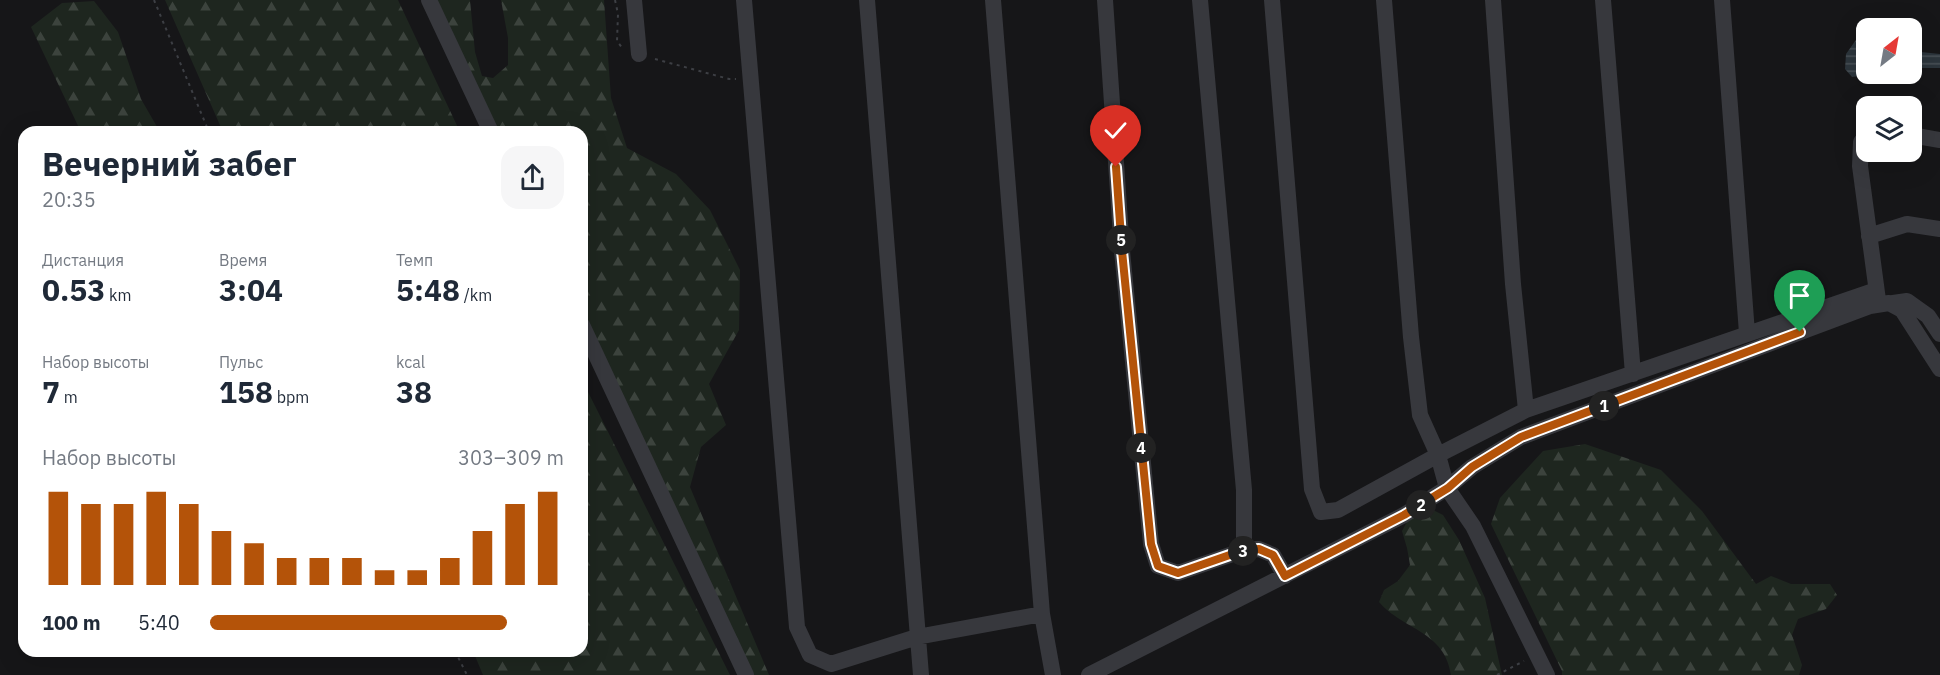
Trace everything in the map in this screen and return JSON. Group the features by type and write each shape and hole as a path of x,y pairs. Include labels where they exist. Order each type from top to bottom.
{"street":[{"path":"429,0 488,126"},
{"path":"634,0 639,54"},
{"path":"744,0 797,627 810,655 831,664 917,637 1042,614"},
{"path":"867,0 921,675"},
{"path":"993,0 1042,614 1053,675"},
{"path":"1105,0 1122,251 1151,544 1158,566 1178,573 1244,550 1259,549 1273,555 1285,576"},
{"path":"1200,0 1244,490 1244,550"},
{"path":"1272,0 1312,489 1321,512 1338,510 1526,410 1748,333 1881,299 1907,301 1934,319 1940,333"},
{"path":"1384,0 1411,337 1420,415 1438,455 1448,488 1473,526 1547,675"},
{"path":"1493,0 1513,284 1526,410"},
{"path":"1603,0 1633,374"},
{"path":"1722,0 1748,333"},
{"path":"1922,137 1940,140"},
{"path":"1860,162 1869,237 1881,299"},
{"path":"1869,237 1907,224 1940,230"},
{"path":"1089,675 1404,515 1448,488 1472,467 1521,437 1881,299 1902,310 1940,369"},
{"path":"588,339 746,675"}],"path":[{"path":"154,0 206,126"},
{"path":"615,0 618,14 617,41 623,49 729,79 750,79"},
{"path":"1497,675 1536,653"},
{"path":"458,657 467,675"}],"green space":[{"path":"165,0 398,0 457,126 220,126"},
{"path":"431,0 470,0 475,52 482,76 493,78 508,65 508,38 501,0 604,0 611,98 627,148 676,174 710,210 740,270 739,330 709,384 726,425 701,447 690,487 769,675 749,675 588,334 588,126 490,126"},
{"path":"94,1 118,32 141,99 157,126 78,126 31,27 62,3"},
{"path":"588,392 730,675 483,675 476,657 588,657"},
{"path":"1585,444 1661,470 1702,511 1756,584 1771,576 1791,584 1830,584 1837,595 1826,609 1798,619 1792,635 1802,665 1799,675 1562,675 1491,524 1500,498 1543,451"},
{"path":"1429,508 1443,515 1459,540 1485,598 1502,675 1451,675 1441,649 1422,632 1400,619 1379,602 1384,590 1398,581 1410,565 1402,531 1408,520"}],"shaded area":[{"path":"1856,40 1856,76 1852,77 1845,69 1846,54"},
{"path":"1922,52 1940,54 1940,68 1922,68"}],"route":[{"path":"1116,167 1151,544 1158,566 1178,573 1244,550 1259,549 1273,555 1285,576 1404,515 1448,488 1472,467 1521,437 1800,332"}]}
